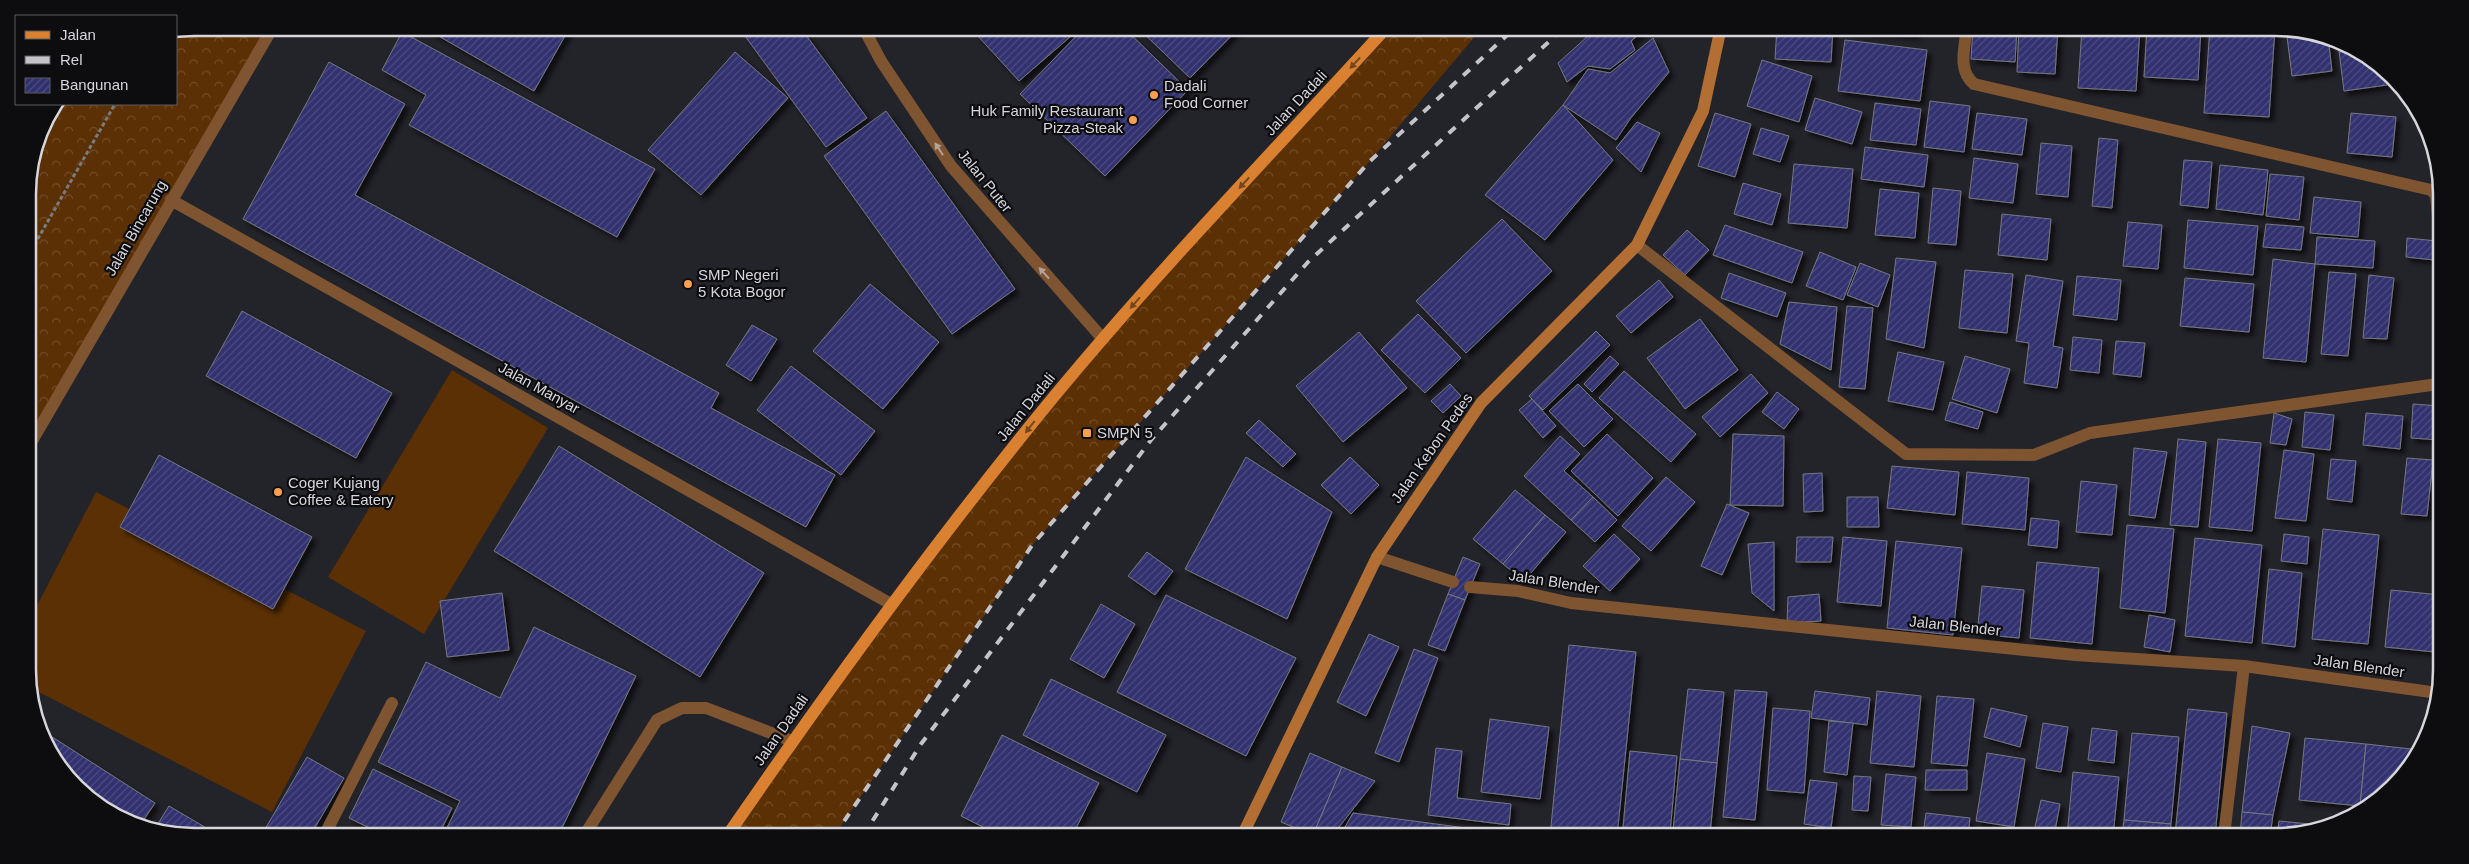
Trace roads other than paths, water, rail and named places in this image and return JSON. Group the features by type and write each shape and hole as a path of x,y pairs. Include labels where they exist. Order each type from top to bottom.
{"main road":[{"name":"Jalan Dadali","path":"733,828 891,604 1055,395 1102,339 1380,36"},
{"name":"Jalan Kebon Pedes","path":"1246,827 1377,557 1482,403 1637,245 1703,111 1719,36"}],"street":[{"path":"1966,36 1963,68 1966,78 1974,84 2433,192"},
{"name":"Jalan Bincarung","path":"36,433 268,37"},
{"name":"Jalan Puter","path":"869,37 951,166 1102,339"},
{"name":"Jalan Manyar","path":"171,200 891,604"},
{"path":"1637,245 1906,454 2034,455 2090,433 2433,385"},
{"path":"1377,557 1453,582"},
{"name":"Jalan Blender","path":"1470,587 1518,591 1571,603 1808,628 2075,655 2244,666 2431,692"},
{"path":"2225,827 2244,666"},
{"path":"333,828 392,703"},
{"path":"589,828 657,720 682,708 706,708 792,742"}],"railway":[{"path":"840,828 1033,544 1369,162 1506,36"},
{"path":"868,828 921,744 1151,440 1308,262 1555,36"}],"place":[{"name":"Dadali Food Corner","path":"1154,95"},
{"name":"Huk Family Restaurant Pizza-Steak","path":"1133,120"},
{"name":"SMP Negeri 5 Kota Bogor","path":"688,284"},
{"name":"SMPN 5","path":"1087,433"},
{"name":"Coger Kujang Coffee & Eatery","path":"278,492"}]}
